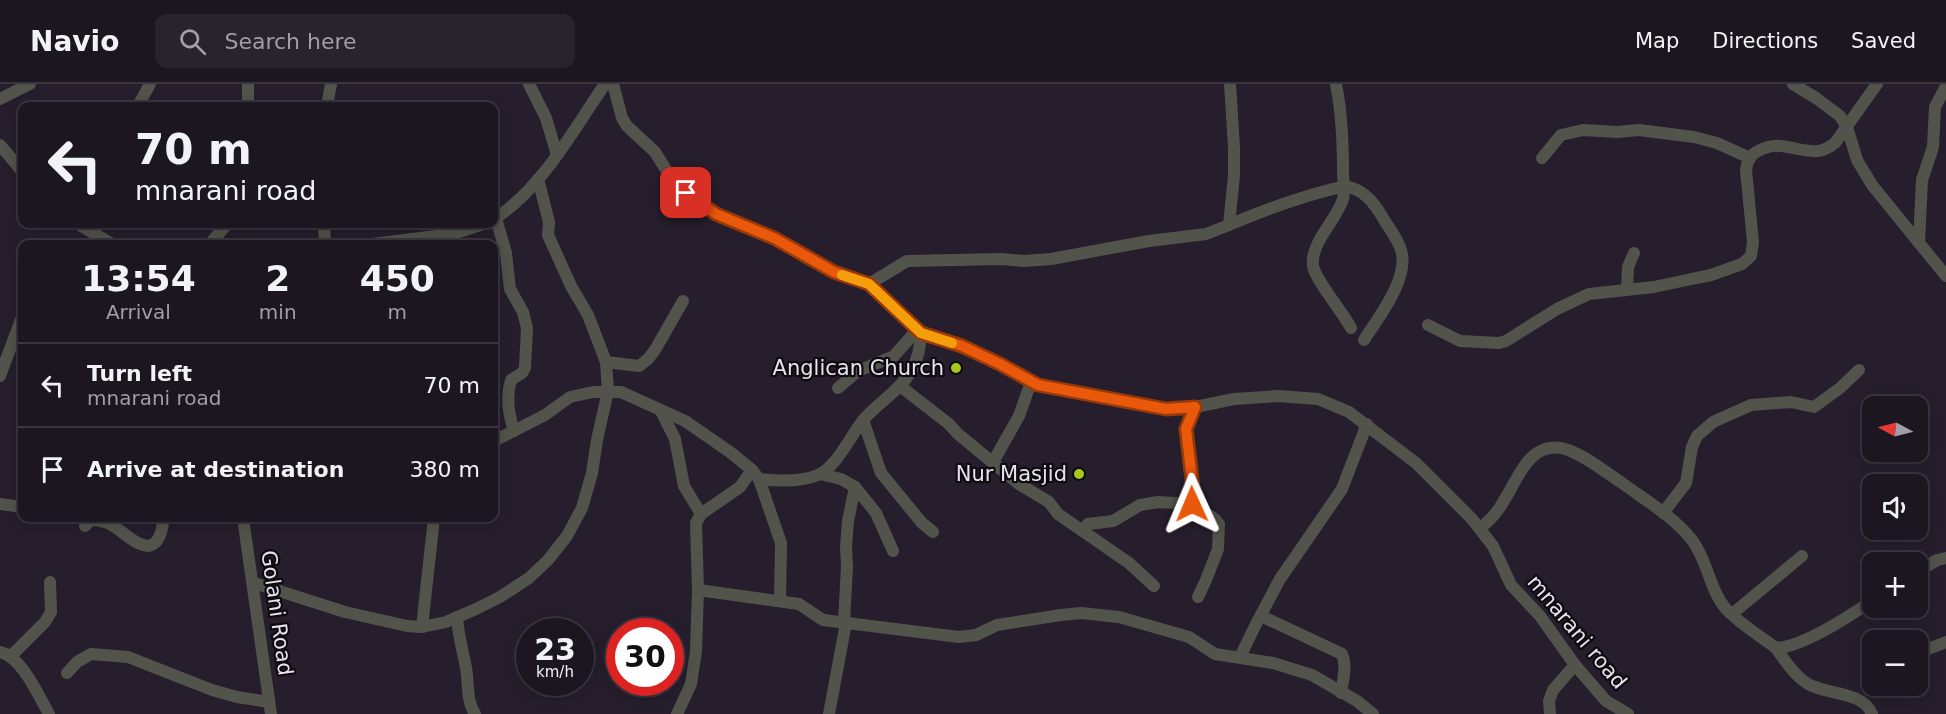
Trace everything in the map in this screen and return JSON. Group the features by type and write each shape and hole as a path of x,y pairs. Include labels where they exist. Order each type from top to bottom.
{"street":[{"path":"0,99 30,84"},
{"path":"140,102 150,84"},
{"path":"248,84 248,102"},
{"path":"328,102 331,84"},
{"path":"529,84 546,118 556,155"},
{"path":"498,215 538,179 605,84"},
{"name":"mnarani road","path":"613,84 622,118 632,132 655,152 668,173 686,193 716,214 774,238 834,272 869,284 919,332 962,346 1031,382 1081,394 1166,409 1258,397 1299,397 1331,403 1349,412 1416,462 1480,528 1493,546 1511,585 1540,616 1575,665 1606,701 1628,714"},
{"path":"1230,84 1234,157 1230,225"},
{"path":"1336,84 1343,118 1342,201 1329,228 1316,246 1313,258 1317,278 1351,328"},
{"path":"1793,84 1832,110 1847,127 1857,160 1872,185 1946,276"},
{"path":"1428,325 1460,341 1499,343 1557,309 1589,294 1654,287 1711,275 1747,260 1751,255 1753,242 1746,170 1752,154 1771,145 1820,151 1835,143 1877,84"},
{"path":"1919,243 1922,180 1932,147 1935,107 1946,86"},
{"path":"1542,158 1561,135 1583,130 1617,132 1639,130 1717,142 1750,158"},
{"path":"0,145 18,166"},
{"path":"254,583 345,612 407,626 422,627 457,617 494,600 529,578 548,560 567,536 582,508 592,473 608,391 606,362 588,315 571,286 548,235 549,222 538,179"},
{"path":"869,284 907,261 1051,260 1149,241 1206,234 1296,198 1343,186 1368,196 1378,208 1401,248 1403,259 1401,273 1393,293 1364,340"},
{"path":"86,228 105,240"},
{"path":"213,240 224,228"},
{"path":"417,240 453,234 471,228"},
{"path":"498,228 506,253 510,289 523,312 527,328 525,368 522,373 511,380 509,388 509,413 514,431"},
{"path":"1627,290 1628,267 1634,252"},
{"path":"606,362 639,366 648,359 683,302"},
{"path":"0,376 18,328"},
{"path":"677,714 691,684 696,651 698,590 696,523 701,514 755,474 807,478 820,474 833,462 863,420 900,386 916,361 920,350 919,332"},
{"path":"838,388 858,371 894,356 919,332"},
{"path":"1663,513 1686,483 1692,447 1697,436 1713,422 1752,405 1781,402 1816,406 1859,370"},
{"path":"993,462 1020,416 1031,382"},
{"path":"900,386 949,424 1019,484 1049,502 1058,514 1129,563 1154,586"},
{"path":"498,439 545,415 570,397 608,391 621,392 675,416 704,433 755,474 782,543 780,601"},
{"path":"1195,407 1186,429 1193,488 1192,504 1198,512 1212,516 1219,524 1218,549 1198,597"},
{"path":"661,411 675,439 684,486 701,514"},
{"path":"863,420 881,473 922,523 933,531"},
{"path":"1240,657 1286,570 1342,489 1367,424"},
{"path":"1480,528 1496,515 1530,460 1549,448 1566,449 1584,458 1663,513 1690,538 1698,549 1718,597 1731,614 1776,648 1789,666 1806,683 1818,689 1859,701 1872,714"},
{"path":"820,474 841,479 855,487 876,513 893,551"},
{"path":"829,714 845,623 846,547 855,487"},
{"path":"1083,531 1088,524 1113,521 1140,505 1158,502 1192,504"},
{"path":"0,504 18,506"},
{"path":"85,526 89,522"},
{"path":"106,522 138,543 149,546 157,542 163,522"},
{"name":"Golani Road","path":"244,522 270,708"},
{"path":"422,627 434,522"},
{"path":"1731,614 1802,556"},
{"path":"1928,565 1946,558"},
{"path":"49,714 26,674 5,654 45,622 51,612 50,582"},
{"path":"698,590 799,604 823,620 959,637 976,634 997,625 1061,615 1108,615 1179,633 1215,654 1273,663 1312,675 1357,701 1373,714"},
{"path":"1776,648 1791,646 1839,622 1862,607"},
{"path":"1261,616 1342,654 1344,669 1341,693"},
{"path":"457,617 471,708 475,714"},
{"path":"1928,649 1946,642"},
{"path":"67,673 77,662 91,654 128,657 212,690 270,708"},
{"path":"1550,714 1549,701 1552,690 1575,665"}],"slow traffic":[{"path":"842,275 869,284 921,333 952,343"}],"place":[{"name":"Anglican Church","path":"956,368"},
{"name":"Nur Masjid","path":"1079,474"}],"route":[{"path":"686,193 716,214 774,238 834,272 869,284 921,333 962,346 1000,364 1026,380 1038,385 1081,394 1166,409 1179,410 1195,407 1186,429 1193,488 1192,504"}]}
